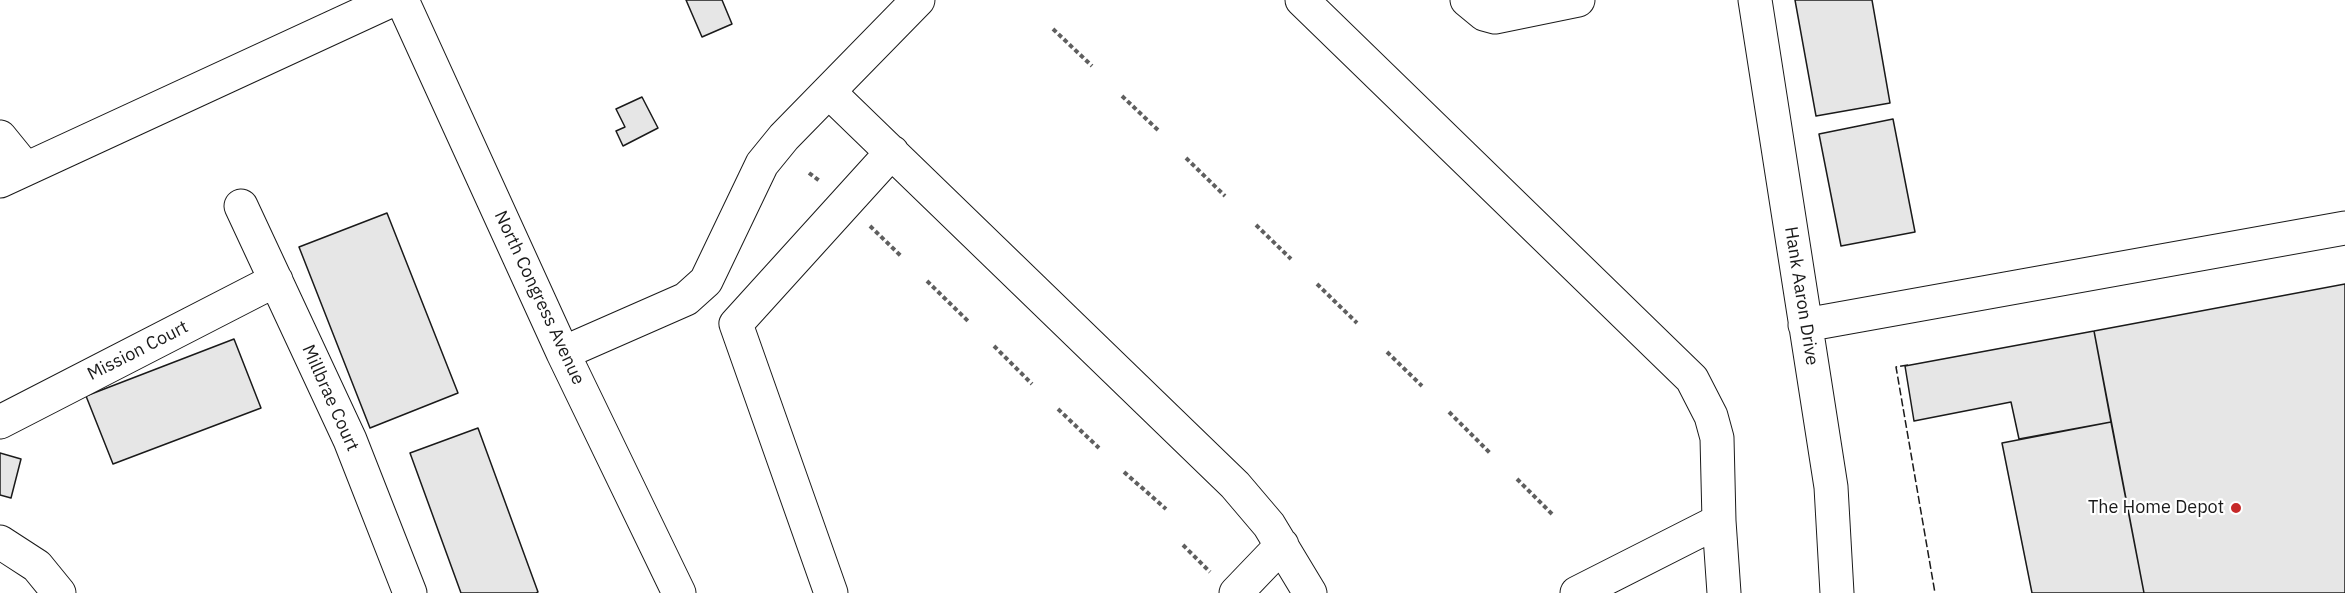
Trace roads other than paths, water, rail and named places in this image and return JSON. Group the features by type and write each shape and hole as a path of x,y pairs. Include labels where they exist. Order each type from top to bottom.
{"street":[{"path":"0,137 13,175 392,0"},
{"name":"North Congress Avenue","path":"402,0 563,353 680,593"},
{"path":"563,353 686,299 706,281 762,164 784,137 918,0"},
{"path":"1302,0 1692,379 1711,416 1717,438 1724,593"},
{"path":"1467,0 1484,14 1496,17 1578,0"},
{"name":"Hank Aaron Drive","path":"1755,0 1831,487 1837,593"},
{"path":"829,92 1228,478 1269,525 1310,593"},
{"path":"831,593 736,324 892,152"},
{"name":"Millbrae Court","path":"242,206 350,440 410,593"},
{"path":"1805,325 2345,228"},
{"name":"Mission Court","path":"0,422 276,280"},
{"path":"1577,593 1719,521"},
{"path":"0,542 37,566 59,593"},
{"path":"1225,584 1282,544"}],"place":[{"name":"The Home Depot","path":"2236,508"}]}
